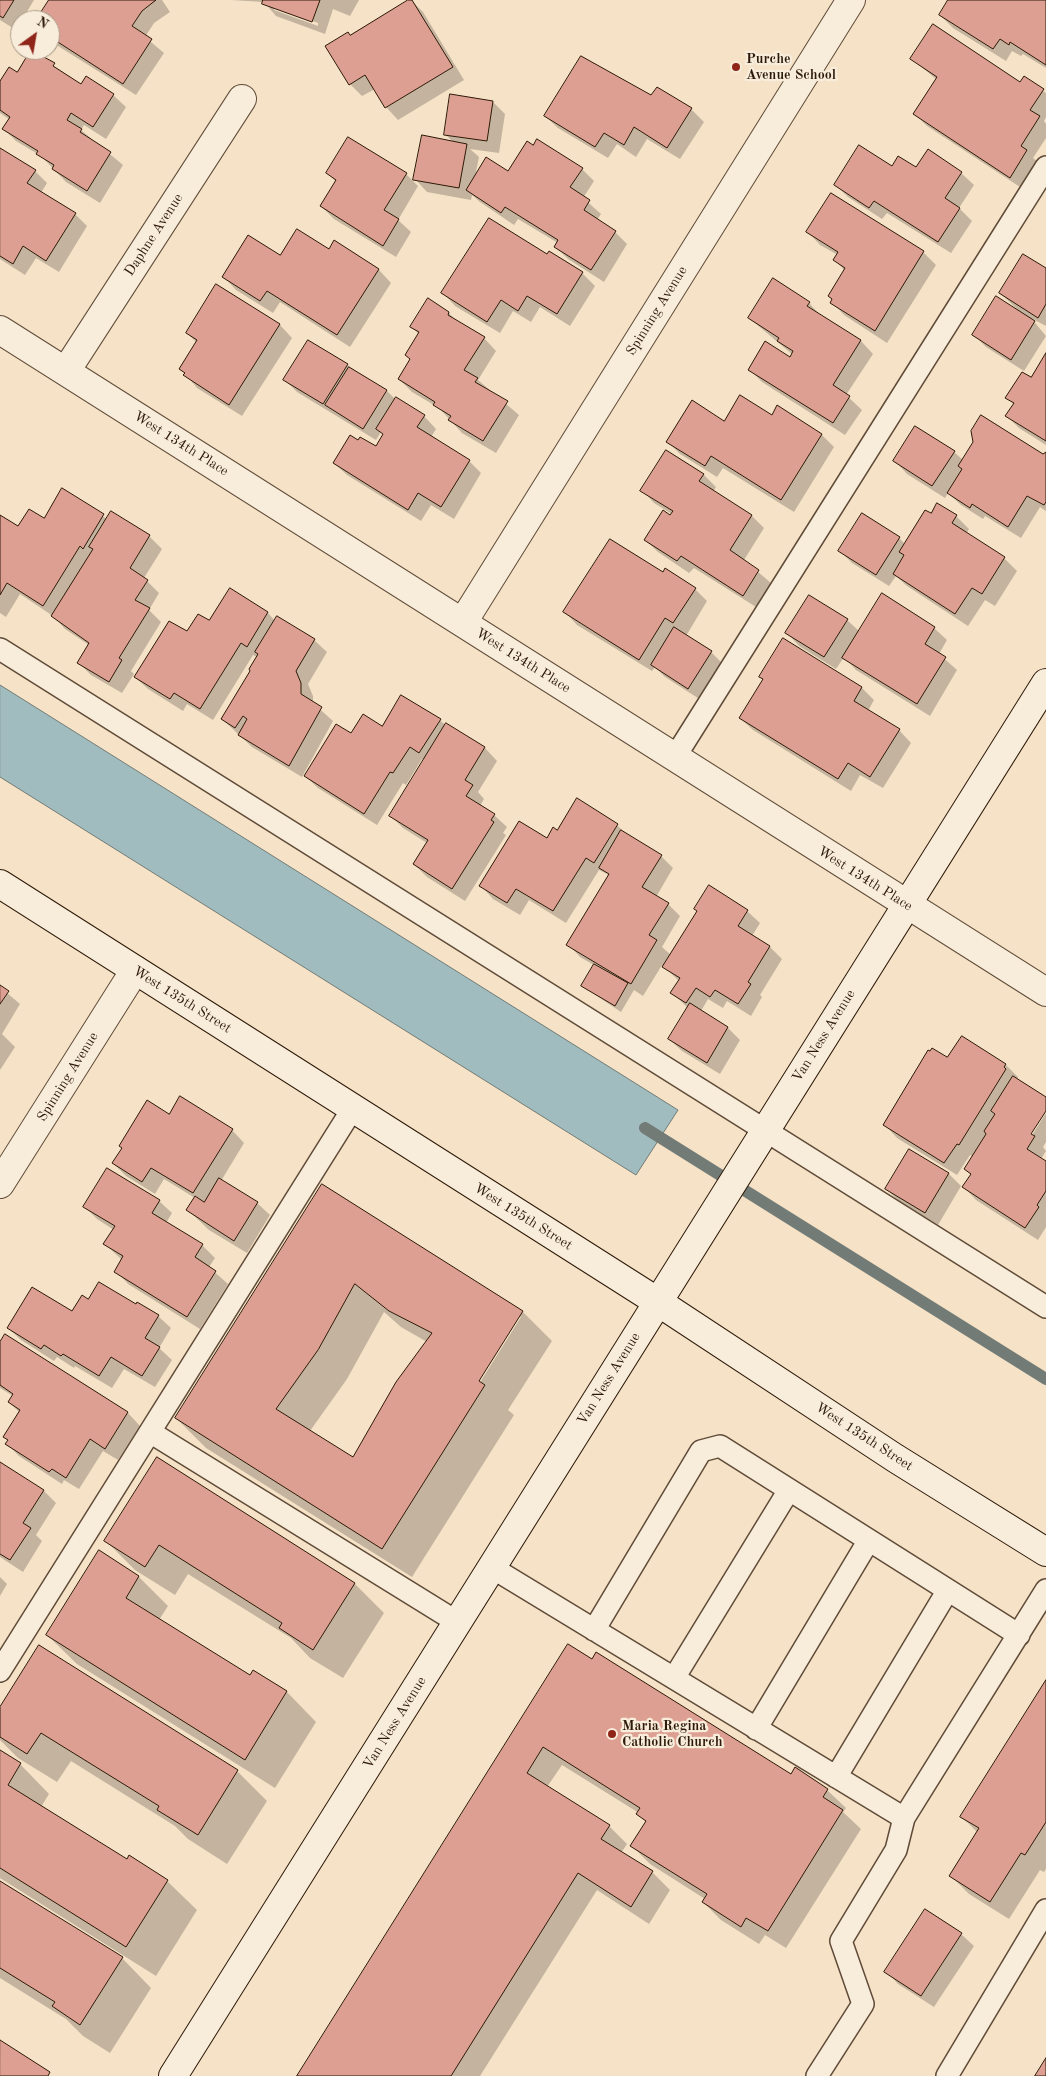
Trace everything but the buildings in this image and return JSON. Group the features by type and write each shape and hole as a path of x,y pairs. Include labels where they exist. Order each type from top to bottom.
{"street":[{"name":"Spinning Avenue","path":"463,622 851,0"},
{"name":"Daphne Avenue","path":"66,371 242,99"},
{"name":"West 134th Place","path":"0,330 1046,992"},
{"name":"Van Ness Avenue","path":"173,2076 1046,683"},
{"name":"West 135th Street","path":"0,884 658,1302 895,1458 1046,1552"},
{"name":"Spinning Avenue","path":"0,1184 135,970"}],"lane":[{"path":"675,758 1046,167"},
{"path":"0,648 1046,1307"},
{"path":"0,1670 353,1108"},
{"path":"150,1432 457,1622"},
{"path":"594,1630 701,1451 720,1446 1019,1635"},
{"path":"674,1678 789,1490"},
{"path":"756,1729 869,1540"},
{"path":"492,1567 904,1818"},
{"path":"836,1777 948,1590"},
{"path":"817,2076 863,2004 841,1941 896,1850 904,1818 1046,1590"},
{"path":"947,2076 1046,1910"}],"water":[{"path":"0,685 678,1110 636,1175 0,777"}],"waterway":[{"path":"645,1128 1046,1379"}],"place":[{"name":"Purche Avenue School","path":"736,67"},
{"name":"Maria Regina Catholic Church","path":"612,1734"}]}
